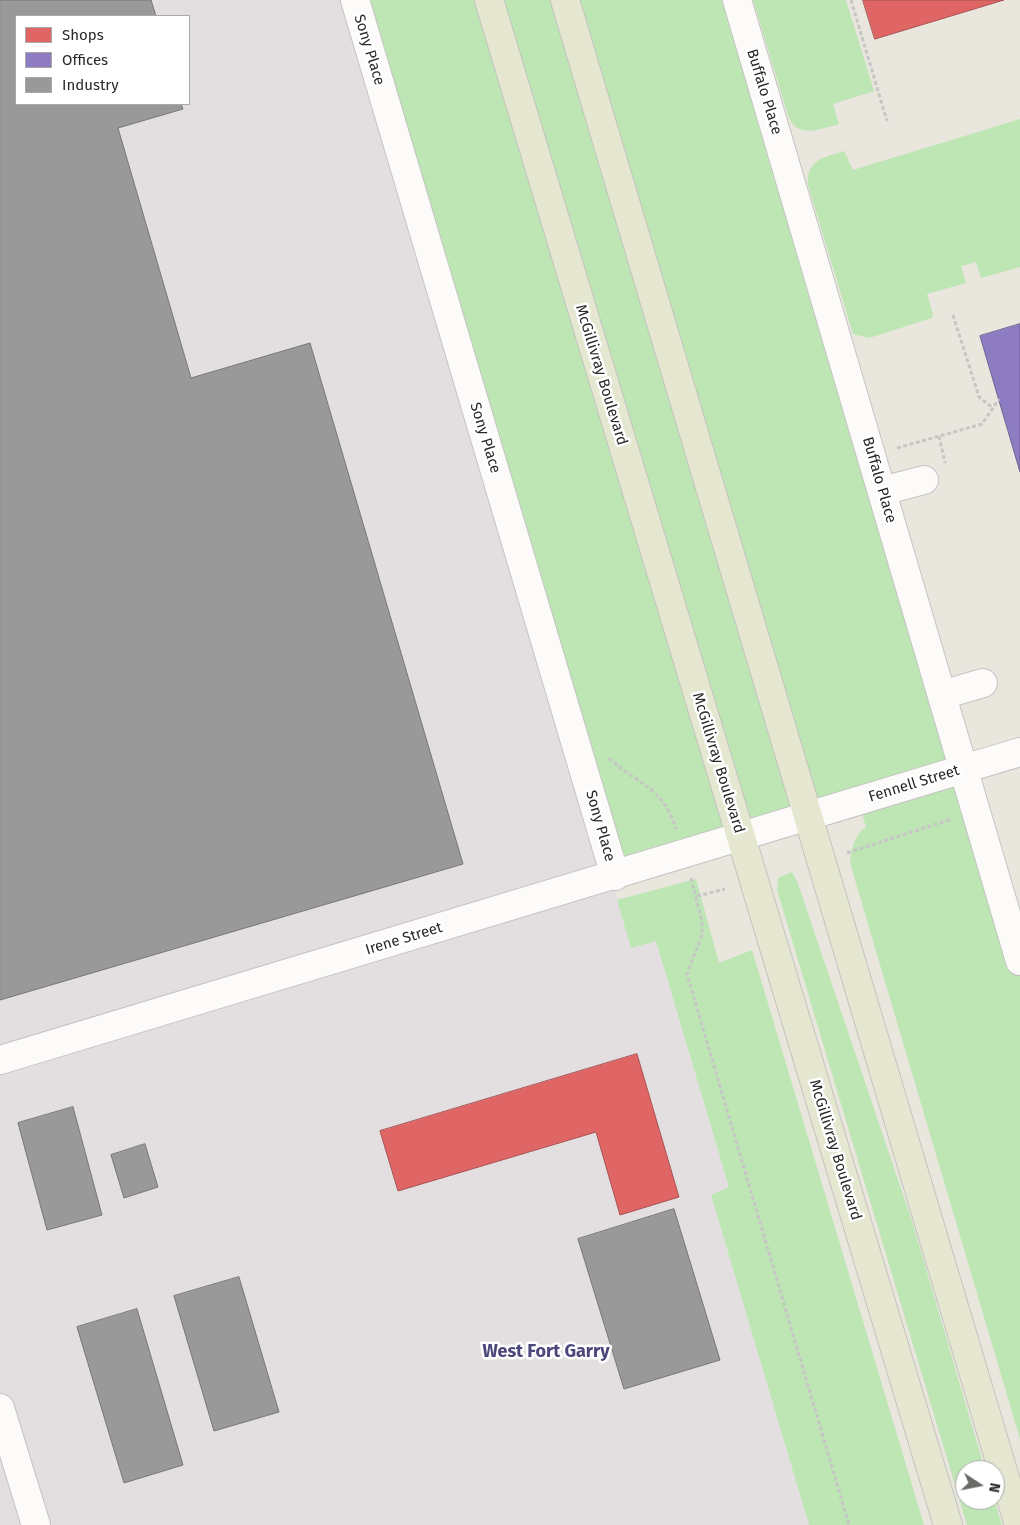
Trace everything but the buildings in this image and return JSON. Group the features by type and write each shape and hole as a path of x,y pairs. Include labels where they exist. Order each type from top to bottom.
{"main road":[{"name":"McGillivray Boulevard","path":"489,0 948,1525"},
{"path":"565,0 1019,1525"}],"street":[{"name":"Sony Place","path":"354,0 615,876"},
{"name":"Buffalo Place","path":"737,0 1020,961"},
{"path":"882,491 924,480"},
{"path":"942,695 983,683"},
{"name":"Fennell Street","path":"808,816 1020,752"},
{"name":"Irene Street","path":"0,1060 615,876 808,816"},
{"path":"2,1423 36,1525"}],"path":[{"path":"851,0 887,121"},
{"path":"953,315 979,397 993,408"},
{"path":"872,454 982,424 999,400"},
{"path":"939,436 945,463"},
{"path":"608,757 662,798 671,812"},
{"path":"847,853 976,811"},
{"path":"725,889 697,896 702,935 687,974 849,1525"}],"shaded area":[{"path":"0,0 355,0 565,707 631,948 656,941 729,1187 711,1195 809,1525 0,1525"}],"green space":[{"path":"355,0 737,0 1020,961 1020,1439 850,863 856,839 866,827 858,801 615,876"},
{"path":"753,0 846,0 874,91 833,104 839,124 809,131 797,128 788,115"},
{"path":"1020,119 1020,267 981,278 976,262 961,266 966,283 927,294 933,314 932,318 869,338 853,334 808,185 808,176 813,165 823,158 844,151 853,170"},
{"path":"792,872 797,881 912,1221 982,1460 955,1460 955,1485 777,890 778,878"},
{"path":"696,879 719,963 752,950 924,1525 809,1525 711,1195 729,1187 656,941 631,948 617,900"},
{"path":"963,1510 997,1510 1002,1525 967,1525"}],"district":[{"name":"West Fort Garry","path":"546,1352"}]}
